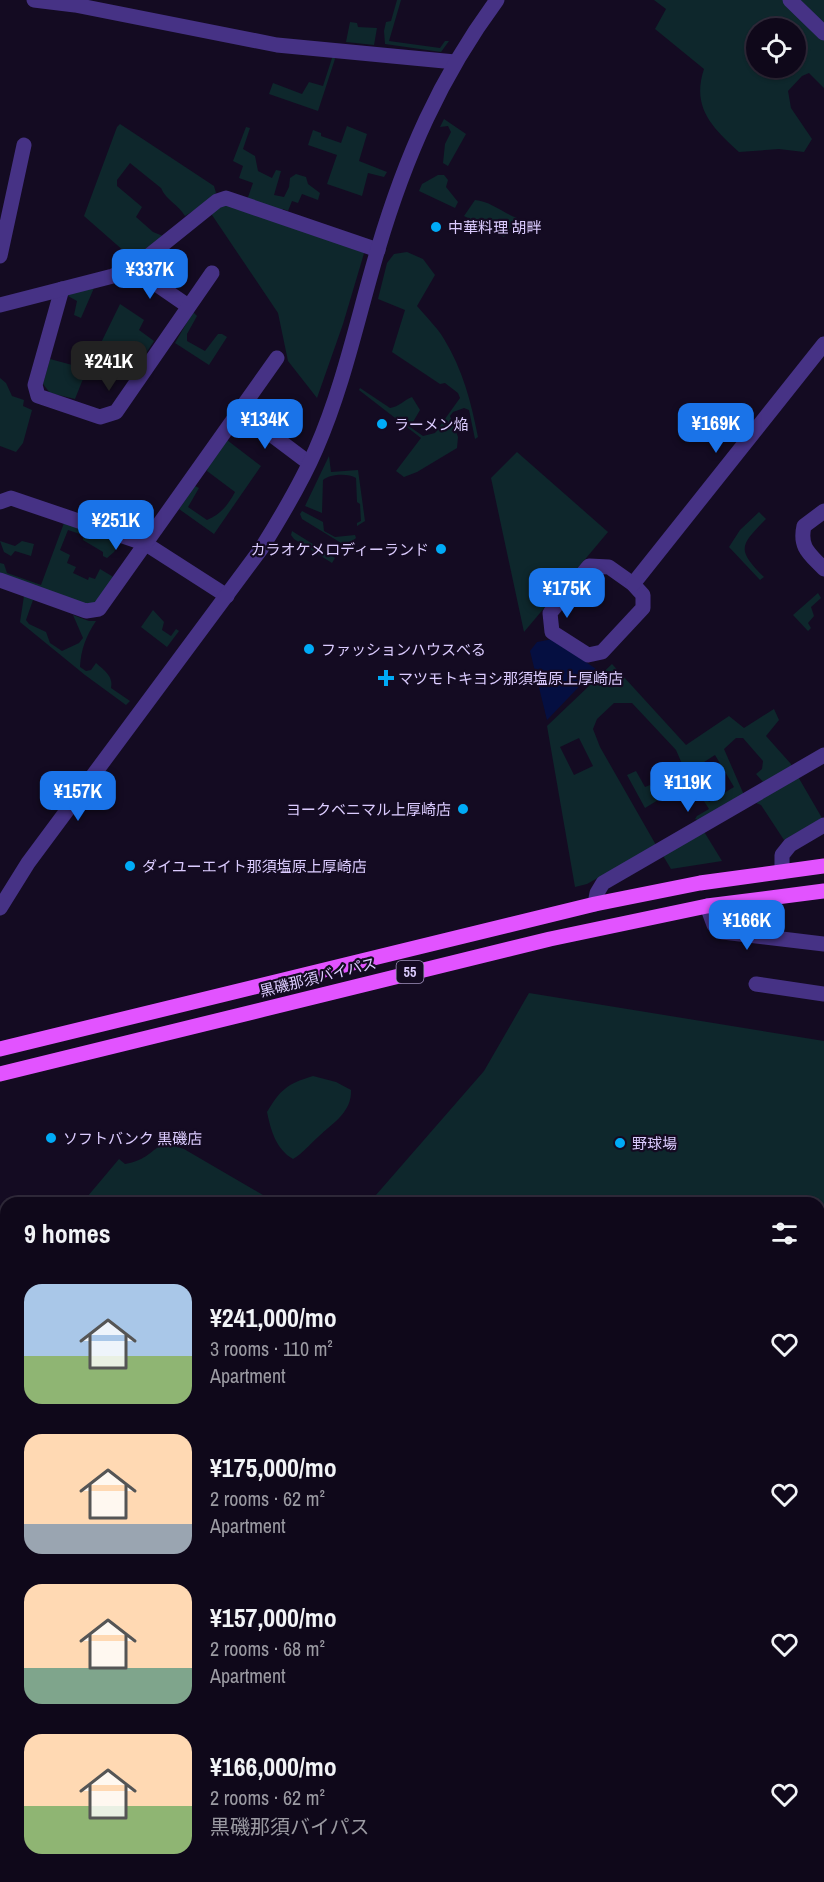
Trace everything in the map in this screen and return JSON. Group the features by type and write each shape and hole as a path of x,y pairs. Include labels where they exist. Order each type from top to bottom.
{"main road":[{"name":"黒磯那須バイパス","path":"0,1049 596,904 700,883 824,866"},
{"name":"黒磯那須バイパス","path":"0,1074 550,939 707,906 824,891"}],"street":[{"path":"0,908 28,863 227,596 288,506 309,463 342,376 401,177 420,130 455,62 497,0"},
{"path":"790,0 824,33"},
{"path":"42,1 75,5 277,45 455,62"},
{"path":"0,256 6,197 24,145"},
{"path":"0,305 113,276 136,266 217,201 226,198 378,250"},
{"path":"136,266 146,277 188,306"},
{"path":"62,289 35,385 38,396 100,417 116,412 212,273"},
{"path":"633,584 824,344"},
{"path":"0,580 86,611 99,609 277,358"},
{"path":"240,411 309,463"},
{"path":"0,502 10,498 146,544 227,596"},
{"path":"824,511 804,526 802,537 805,548 824,569"},
{"path":"589,567 609,567 633,584 643,595 643,608 602,652 588,656 552,632 550,613 589,567"},
{"path":"596,904 597,893 603,883 824,755"},
{"path":"782,872 782,855 790,845 824,825"},
{"path":"707,906 714,925 723,932 824,944"},
{"path":"756,984 824,994"}],"green space":[{"path":"397,0 401,0 389,41 440,48 445,41 449,41 441,52 385,44 386,22 391,21"},
{"path":"654,0 785,0 803,18 746,18 746,78 800,78 788,91 791,108 812,139 804,152 779,149 739,152 707,116 700,95 704,69 655,29 666,9"},
{"path":"800,0 824,0 824,25"},
{"path":"806,20 824,38 824,88 809,73 806,74"},
{"path":"350,22 357,23 358,27 377,28 374,45 346,42"},
{"path":"333,55 335,59 318,111 269,94 273,83 302,94 309,82 323,86"},
{"path":"444,119 466,134 448,166 443,163 445,144 451,132 448,126 440,127"},
{"path":"120,124 214,186 216,193 185,216 161,188 130,163 117,180 117,186 142,207 136,217 153,232 163,236 133,259 84,216"},
{"path":"347,126 367,134 359,161 387,172 384,177 368,173 362,196 327,184 337,155 308,145 313,130 321,133 321,136 341,143"},
{"path":"246,127 250,128 243,149 255,156 258,171 272,178 276,170 281,171 274,195 284,197 290,178 296,174 306,177 308,184 320,193 318,200 302,194 298,203 292,201 288,211 283,209 280,212 247,200 253,183 239,178 243,166 233,161"},
{"path":"438,175 444,175 448,180 446,187 458,202 455,208 419,191 422,184"},
{"path":"475,200 517,218 504,237 464,216"},
{"path":"226,204 365,250 343,324 317,398 288,361 278,313 210,212"},
{"path":"407,252 423,259 435,275 417,306 435,326 451,351 469,399 478,437 475,439 469,410 464,408 453,412 450,416 458,437 457,448 417,472 404,477 396,471 421,438 359,390 360,388 390,408 412,397 420,410 410,427 423,436 435,433 460,398 458,393 445,383 440,384 392,352 405,310 378,299 387,263 394,254"},
{"path":"94,288 81,318 74,315 77,301 68,296 69,294"},
{"path":"120,304 144,320 139,330 154,341 133,373 98,349"},
{"path":"193,312 197,316 187,334 187,341 205,351 218,334 227,337 209,365 175,343"},
{"path":"50,359 87,369 75,399 50,393 43,384"},
{"path":"0,378 6,383 12,396 24,400 23,406 32,410 23,443 16,452 0,446"},
{"path":"227,440 261,466 214,534 179,509 195,486 199,488 188,507 207,520 220,512 230,501 235,492 207,471"},
{"path":"517,452 608,532 524,632 491,478"},
{"path":"329,456 331,472 358,470 365,521 357,526 357,523 361,521 360,504 357,502 356,478 353,476 334,475 323,480 322,513 305,506"},
{"path":"302,511 323,522 324,531 335,537 355,535 356,538 346,546 302,519 300,514"},
{"path":"759,512 766,519 747,542 745,553 764,577 760,580 729,547 740,530"},
{"path":"64,523 119,542 114,552 107,558 103,556 103,552 83,540 83,535 68,530 60,550 70,555 67,563 76,567 73,573 88,580 89,577 95,579 100,569 115,578 97,601 90,606 0,575 0,563 4,564 7,573 41,585"},
{"path":"292,531 335,558 332,563 294,539 291,535"},
{"path":"0,541 15,546 22,541 34,544 31,556 15,551 11,556 4,552"},
{"path":"818,593 821,598 811,607 814,616 808,623 811,628 808,631 793,615"},
{"path":"24,596 33,600 26,620 29,624 46,632 50,643 62,651 79,643 83,638 73,615 96,621 85,643 80,667 86,671 91,670 96,663 110,677 111,688 130,701 126,705 20,622"},
{"path":"153,610 164,622 162,630 171,636 176,629 179,631 167,647 141,627"},
{"path":"612,664 686,745 729,716 744,728 774,709 779,720 766,736 791,764 791,767 764,783 756,774 762,769 763,761 743,738 736,738 724,749 744,795 700,821 695,819 697,816 709,809 686,773 676,750 632,703 614,703 597,719 593,729 600,747 656,845 587,884 575,887 547,726","holes":["579,738 593,766 574,775 560,747","715,755 734,787 709,802 690,771"]},
{"path":"636,771 645,787 650,785 658,800 645,808 627,775"},
{"path":"797,775 822,818 784,840 761,805 756,803"},
{"path":"703,830 722,861 671,869 662,854"},
{"path":"529,993 824,1041 824,1197 374,1197 484,1071"},
{"path":"313,1076 336,1082 351,1090 350,1098 345,1111 293,1159 278,1145 267,1112 286,1088"},
{"path":"164,1143 184,1149 266,1197 87,1197 119,1159 125,1164 138,1161"}],"shaded area":[{"path":"553,639 596,669 547,720 530,651 537,642"}],"place":[{"name":"中華料理 胡畔","path":"436,227"},
{"name":"ラーメン焔","path":"382,424"},
{"name":"カラオケメロディーランド","path":"441,549"},
{"name":"ファッションハウスべる","path":"309,649"},
{"name":"マツモトキヨシ那須塩原上厚崎店","path":"386,678"},
{"name":"ヨークベニマル上厚崎店","path":"463,809"},
{"name":"ダイユーエイト那須塩原上厚崎店","path":"130,866"},
{"name":"ソフトバンク 黒磯店","path":"51,1138"},
{"name":"野球場","path":"620,1143"}]}
